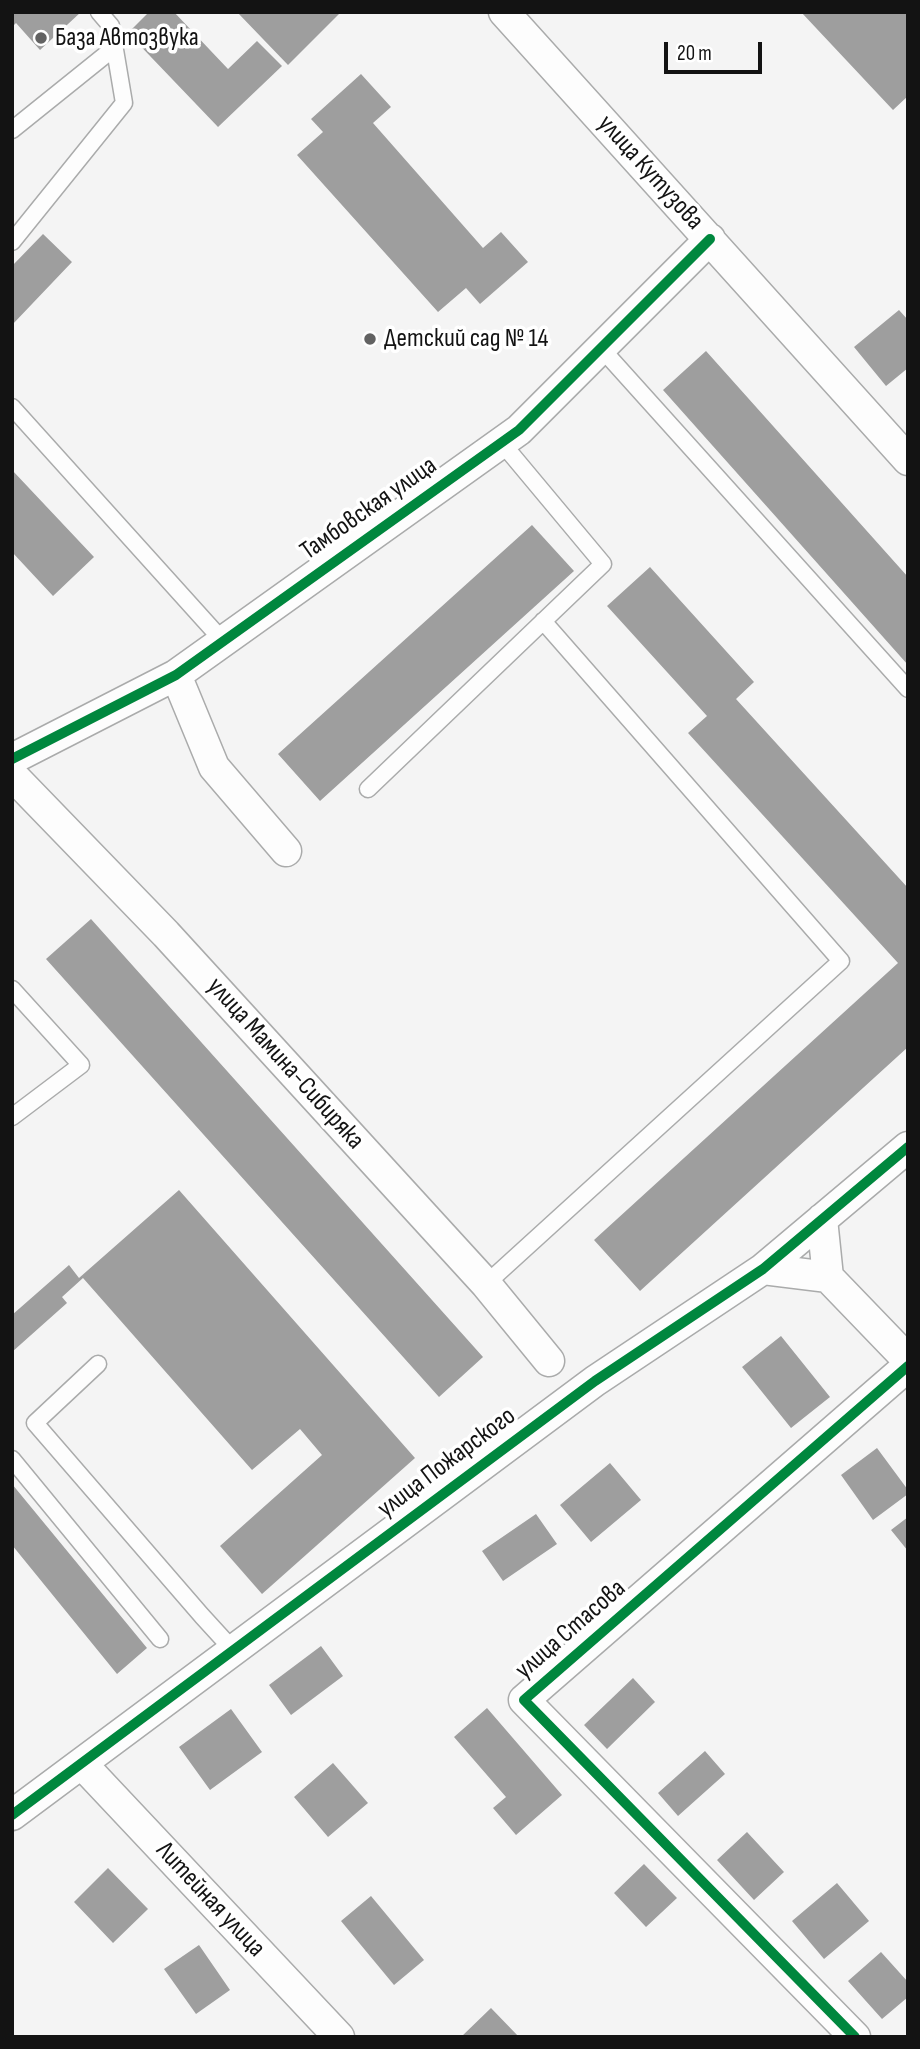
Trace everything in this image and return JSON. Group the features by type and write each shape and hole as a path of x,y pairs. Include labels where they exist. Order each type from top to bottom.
{"street":[{"name":"улица Кутузова","path":"504,12 906,455"},
{"name":"Тамбовская улица","path":"12,759 176,675 502,443 519,430 710,239"},
{"path":"176,675 214,767 286,850"},
{"name":"улица Мамина-Сибиряка","path":"12,775 166,934 486,1284 549,1362"},
{"name":"улица Пожарского","path":"12,1815 595,1381 763,1269 908,1147"},
{"path":"822,1219 828,1277 908,1360"},
{"path":"763,1269 828,1277"},
{"name":"улица Стасова","path":"855,2037 524,1700 908,1366"},
{"name":"Литейная улица","path":"82,1764 339,2037"}],"lane":[{"path":"12,242 124,103 111,26 99,12"},
{"path":"12,130 114,48"},
{"path":"601,348 908,689"},
{"path":"12,407 223,641"},
{"path":"368,789 603,564 502,443"},
{"path":"486,1284 841,961 543,621"},
{"path":"12,989 80,1065 12,1117"},
{"path":"98,1364 35,1423 234,1651"},
{"path":"12,1459 160,1639"}],"building":[{"name":"База Автозвука","path":"12,12 81,12 40,50 16,23 12,27"},
{"path":"149,12 174,12 228,69 257,41 282,66 218,127 128,33"},
{"path":"237,12 341,12 288,65"},
{"path":"801,12 908,12 908,96 893,110"},
{"path":"361,74 391,107 373,123 483,248 501,232 528,262 480,304 466,288 438,312 297,155 323,132 311,119"},
{"path":"43,234 72,262 12,325 12,266"},
{"path":"899,310 908,320 908,368 886,386 854,347"},
{"path":"706,351 908,577 908,665 663,390"},
{"path":"12,470 94,557 53,596 12,552"},
{"path":"532,525 574,571 320,801 278,754"},
{"path":"650,567 754,682 736,699 908,888 908,1047 640,1291 594,1240 898,963 688,733 707,716 607,606"},
{"path":"91,919 483,1357 439,1397 46,959"},
{"path":"179,1190 415,1458 262,1594 220,1546 322,1455 300,1429 252,1470 83,1278 62,1297 67,1303 12,1352 12,1315 69,1265 79,1278"},
{"path":"781,1336 830,1397 791,1428 742,1367"},
{"path":"877,1448 908,1490 908,1494 873,1520 841,1475"},
{"path":"610,1463 641,1500 591,1542 560,1505"},
{"path":"12,1484 147,1648 117,1674 12,1545"},
{"path":"536,1514 557,1544 503,1581 482,1551"},
{"path":"908,1517 908,1551 891,1530"},
{"path":"321,1646 343,1676 291,1715 269,1685"},
{"path":"633,1678 655,1702 607,1749 584,1725"},
{"path":"487,1708 562,1795 516,1835 493,1808 506,1797 454,1737"},
{"path":"231,1709 262,1752 210,1790 179,1747"},
{"path":"705,1751 725,1774 678,1816 658,1793"},
{"path":"333,1763 368,1803 328,1837 294,1797"},
{"path":"747,1832 784,1872 754,1900 717,1860"},
{"path":"644,1864 677,1898 646,1927 614,1893"},
{"path":"108,1868 148,1909 113,1943 74,1902"},
{"path":"837,1883 869,1921 824,1959 792,1921"},
{"path":"371,1896 424,1960 394,1985 341,1921"},
{"path":"199,1945 230,1990 196,2014 164,1969"},
{"path":"881,1952 908,1982 908,1997 882,2019 848,1981"},
{"path":"491,2008 519,2037 461,2037"}],"cycle path":[{"path":"12,759 176,675 519,430 710,239"},
{"path":"12,1815 595,1381 763,1269 908,1147"},
{"path":"855,2037 524,1700 908,1366"}],"place":[{"name":"База Автозвука","path":"41,38"},
{"name":"Детский сад № 14","path":"370,339"}]}
